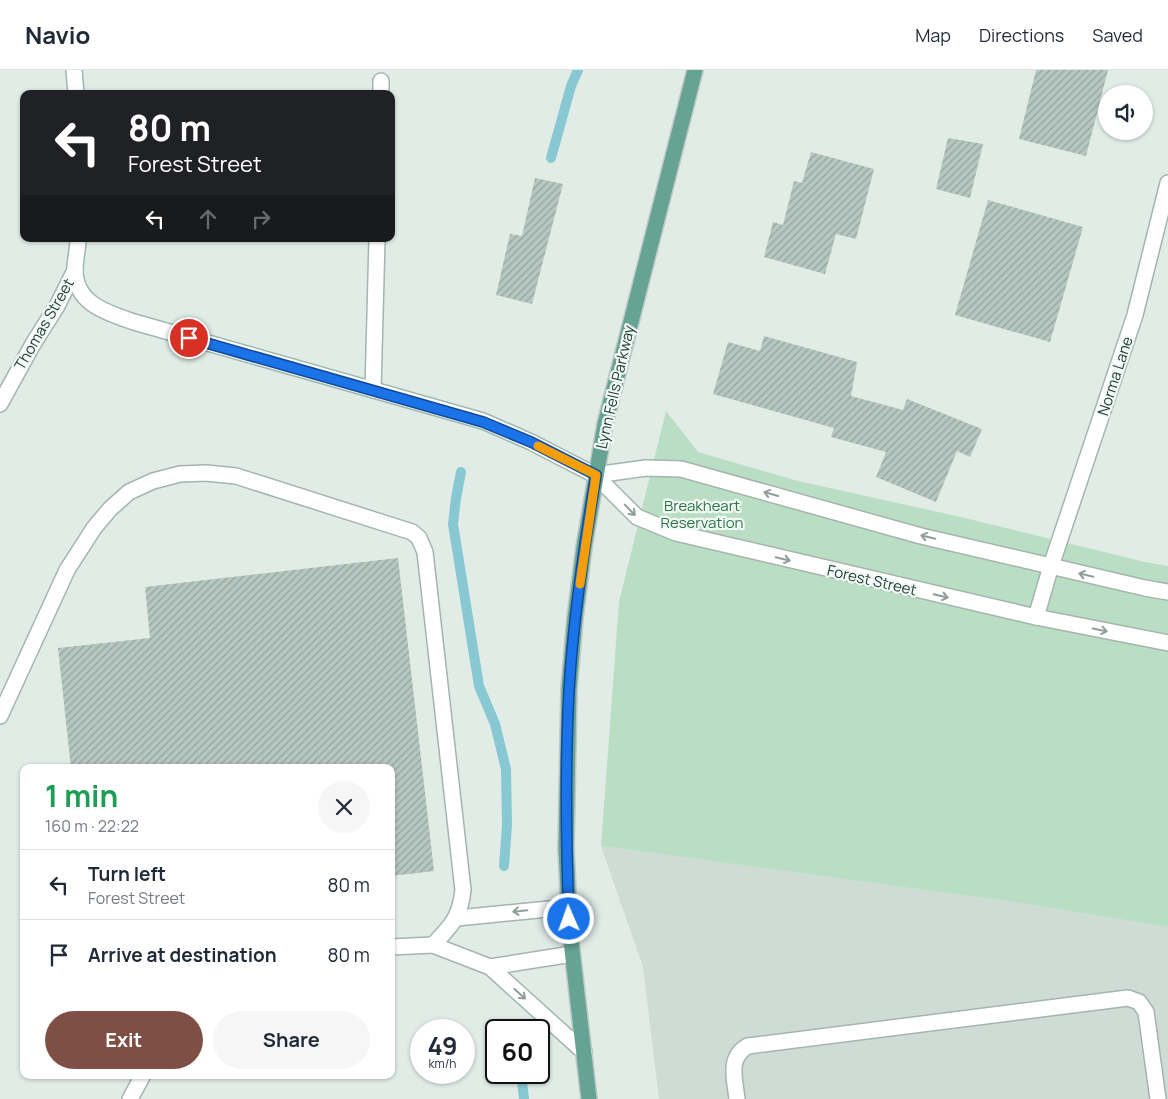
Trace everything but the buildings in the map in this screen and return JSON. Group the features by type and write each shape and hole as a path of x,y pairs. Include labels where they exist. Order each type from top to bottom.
{"main road":[{"name":"Lynn Fells Parkway","path":"589,1099 572,954 569,907 566,809 569,689 584,547 596,475 616,380 695,70"}],"street":[{"path":"74,70 76,90"},
{"name":"Norma Lane","path":"1036,618 1051,566 1135,315 1168,183"},
{"name":"Forest Street","path":"78,242 75,270 78,285 83,295 100,309 134,322 495,426 596,475 637,517 676,533 1036,618 1168,643"},
{"path":"373,390 377,242"},
{"name":"Thomas Street","path":"0,404 28,351 57,306 75,270"},
{"path":"596,475 646,468 681,469 920,536 1168,592"},
{"path":"0,716 67,570 94,528 110,508 129,492 153,481 180,474 206,473 236,476 412,532 420,538 425,552 463,890 461,905 456,918 433,945"},
{"path":"456,918 569,907"},
{"path":"395,947 433,945 490,967 584,1052"},
{"path":"490,967 572,954"},
{"path":"737,1099 735,1060 741,1050 748,1046 1128,998 1139,1002 1146,1012 1158,1099"},
{"path":"130,1099 141,1079"}],"shaded area":[{"path":"601,846 1013,902 1168,927 1168,1099 659,1099 643,967"}],"green space":[{"name":"Breakheart Reservation","path":"666,411 698,452 798,481 1168,566 1168,927 1013,902 601,846 619,602"}],"waterway":[{"path":"551,158 571,86 578,70"},
{"path":"461,472 453,524 479,686 495,724 506,769 507,825 504,866"},
{"path":"522,1084 524,1099"}],"slow traffic":[{"path":"538,446 596,475 580,584"}],"route":[{"path":"189,338 483,422 531,442 596,475 575,618 569,689 566,761 566,848 569,919"}]}
